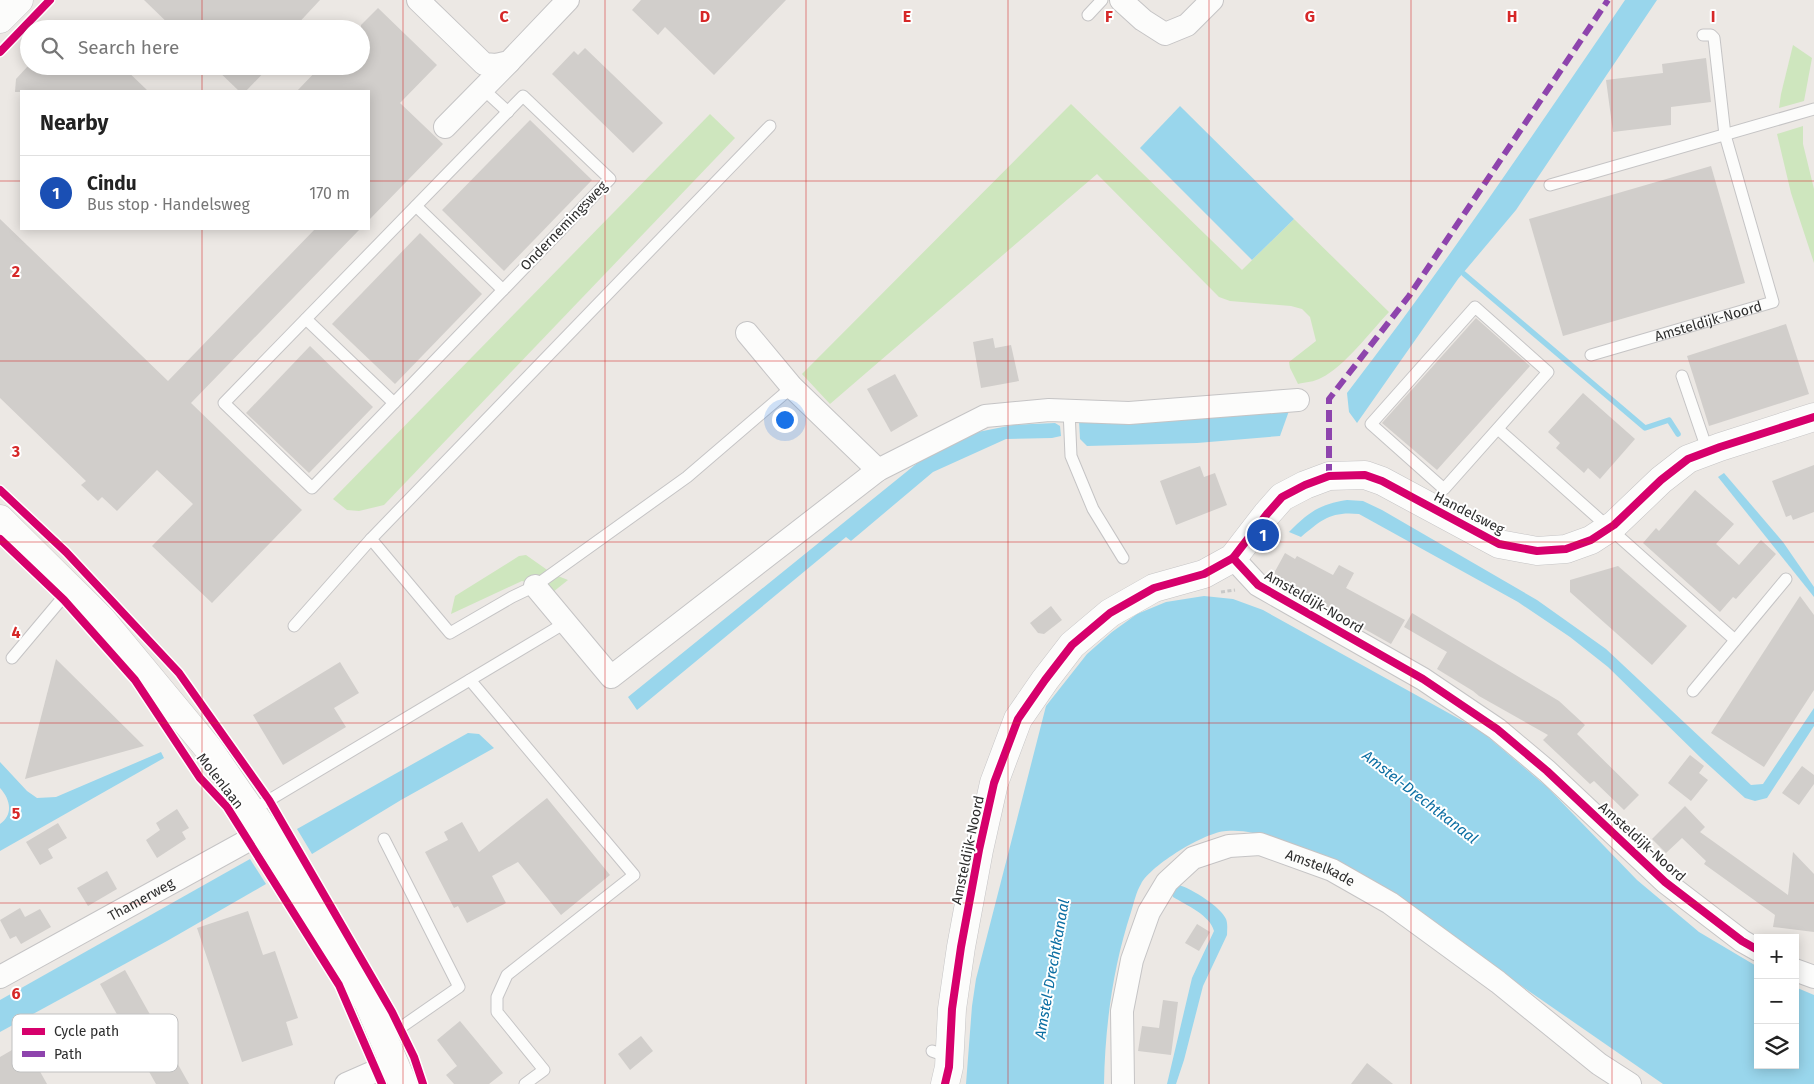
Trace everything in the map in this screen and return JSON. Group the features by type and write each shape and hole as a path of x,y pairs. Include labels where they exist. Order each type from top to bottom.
{"street":[{"path":"0,19 19,0"},
{"path":"418,0 484,64 509,62"},
{"path":"445,127 568,0"},
{"path":"1121,0 1143,20 1165,34 1187,25 1212,0"},
{"path":"747,333 792,387 878,470"},
{"path":"535,586 611,678 878,470 985,416 1049,410 1130,413 1298,400"},
{"name":"Handelsweg","path":"1233,558 1282,497 1305,485 1329,476 1365,475 1382,480 1499,544 1537,551 1566,549 1591,540 1610,528 1660,480 1688,460 1814,417"},
{"name":"Molenlaan","path":"0,519 102,620 158,685 208,748 258,821 336,945 369,1004 399,1073"},
{"name":"Amsteldijk-Noord","path":"945,1084 941,1054 952,1009 979,850 994,783 1018,719 1072,645 1110,613 1154,588 1204,574 1233,558 1258,585 1423,679 1497,729 1547,771 1665,882 1742,941 1754,948"},
{"name":"Thamerweg","path":"0,977 258,821"},
{"name":"Amstelkade","path":"1123,1084 1122,1011 1132,960 1149,912 1167,882 1193,858 1229,846 1260,844 1332,870 1390,903 1498,982 1599,1064 1630,1084"},
{"path":"1799,972 1814,978"},
{"path":"346,1084 399,1073"}],"lane":[{"path":"1088,15 1102,0"},
{"name":"Amsteldijk-Noord","path":"1591,355 1773,302 1725,135 1714,38 1712,35 1703,35"},
{"path":"483,89 508,112"},
{"name":"Ondernemingsweg","path":"523,96 610,179 312,488 224,403 416,206 523,96"},
{"path":"1550,185 1814,109"},
{"path":"294,626 371,538 770,126"},
{"path":"416,206 503,290"},
{"name":"Handelsweg","path":"1475,307 1548,372 1498,428 1444,489 1370,424 1475,307"},
{"path":"306,319 394,403"},
{"path":"1682,376 1708,452"},
{"path":"371,538 450,632 535,586 687,477 792,387"},
{"path":"1069,410 1071,456 1093,509 1123,558"},
{"path":"1498,428 1735,640"},
{"path":"1693,691 1786,579"},
{"path":"12,658 70,589"},
{"path":"258,821 470,680 565,623"},
{"path":"470,680 634,875 507,975 497,997 497,1012 544,1070 525,1084"},
{"path":"384,839 459,987 384,1037"}],"path":[{"path":"1218,592 1258,585"}],"green space":[{"path":"1793,45 1812,58 1804,101 1779,108 1781,94"},
{"path":"1071,104 1242,270 1294,219 1389,312 1339,366 1318,379 1298,384 1289,362 1316,341 1310,317 1302,309 1291,306 1230,301 1219,297 1097,174 830,404 802,374"},
{"path":"710,114 735,138 384,505 359,511 347,510 333,499"},
{"path":"1803,126 1803,144 1814,189 1814,263 1791,193 1777,134"},
{"path":"526,555 553,574 568,580 548,596 532,584 522,581 451,614 455,596 519,556"}],"water":[{"path":"1625,0 1657,0 1516,210 1458,279 1357,423 1349,412 1347,393 1454,248"},
{"path":"1180,106 1294,219 1252,260 1140,148"},
{"path":"1290,408 1280,436 1197,443 1087,446 1080,439 1079,420"},
{"path":"1055,423 1060,426 1061,436 1052,438 1006,439 933,472 851,541 846,537 637,710 628,697 926,456 973,433 1013,425"},
{"path":"1724,473 1783,542 1814,587 1814,597 1718,477"},
{"path":"1347,500 1363,501 1382,510 1537,600 1606,649 1751,785 1763,784 1814,708 1814,726 1767,798 1755,801 1745,798 1702,759 1608,667 1570,637 1518,602 1359,514 1334,515 1321,521 1301,537 1289,532 1315,510 1329,504"},
{"name":"Amstel-Drechtkanaal","path":"1204,596 1233,599 1263,610 1481,731 1547,787 1637,880 1699,932 1754,965 1754,1069 1799,1069 1799,989 1814,995 1814,1084 1663,1084 1510,978 1285,843 1256,834 1226,831 1205,837 1179,851 1147,876 1139,887 1119,954 1111,997 1106,1040 1104,1084 966,1084 976,979 1046,706 1087,654 1112,632 1137,614 1166,602"},
{"path":"468,733 479,734 494,748 401,800 312,854 297,829"},
{"path":"161,752 164,758 0,851 0,824 7,816 9,806 0,788 0,762 27,791 37,798 56,797"},
{"path":"250,859 266,884 167,941 33,1014 12,1014 12,1025 0,1032 0,1000"},
{"path":"1179,885 1198,894 1223,914 1226,919 1227,935 1203,986 1176,1084 1167,1084 1192,978 1214,931 1212,925 1203,915 1173,897 1171,890"}],"building":[{"path":"144,0 320,0 301,20 165,20"},
{"path":"641,0 786,0 714,75 665,27 658,35 632,10"},
{"path":"378,8 437,65 400,103 443,144 370,219 370,90 298,90 312,75 370,75 370,20 366,20"},
{"path":"585,48 663,123 633,153 552,74 574,51 578,55"},
{"path":"1706,58 1711,102 1671,107 1671,125 1613,132 1606,80 1663,73 1662,64"},
{"path":"20,75 131,75 147,90 20,90 20,92 15,92 16,79"},
{"path":"222,75 261,75 247,90 238,90"},
{"path":"530,120 592,180 504,271 442,210"},
{"path":"1711,166 1745,283 1563,336 1529,219"},
{"path":"0,219 168,381 314,230 359,230 191,403 302,510 212,603 152,546 193,504 157,470 117,511 102,497 98,501 81,485 86,481 0,398"},
{"path":"420,233 482,294 395,384 332,324"},
{"path":"1476,318 1530,366 1437,470 1382,423"},
{"path":"1786,324 1809,394 1709,426 1687,356"},
{"path":"993,338 995,348 1011,345 1019,381 981,388 973,342"},
{"path":"310,346 373,407 309,473 246,413"},
{"path":"895,374 918,416 891,432 867,389"},
{"path":"1583,393 1635,439 1600,479 1588,468 1584,473 1556,448 1560,443 1548,432"},
{"path":"1814,465 1814,512 1793,520 1791,515 1786,517 1772,481"},
{"path":"1200,466 1204,477 1215,473 1227,505 1176,525 1160,481"},
{"path":"1695,490 1734,524 1716,544 1739,565 1761,540 1776,554 1736,599 1733,597 1720,612 1643,543 1656,528 1659,531"},
{"path":"1285,553 1295,559 1297,556 1333,575 1339,565 1354,573 1346,588 1405,620 1391,644 1273,575"},
{"path":"1618,566 1687,626 1652,665 1570,592 1570,580"},
{"path":"1800,596 1814,615 1814,690 1764,767 1711,733"},
{"path":"1051,606 1062,620 1044,634 1038,633 1030,623"},
{"path":"1412,613 1559,701 1585,725 1577,734 1639,795 1624,810 1594,781 1590,784 1543,740 1548,735 1479,696 1437,669 1447,652 1404,627"},
{"path":"56,659 144,746 25,779"},
{"path":"340,662 359,693 334,708 346,727 283,765 253,715"},
{"path":"1690,755 1704,766 1699,773 1708,780 1691,801 1668,783"},
{"path":"1802,766 1814,775 1814,784 1799,805 1782,793"},
{"path":"547,798 610,875 561,915 518,862 492,876 506,903 467,923 458,906 454,908 425,852 448,840 444,832 462,822 479,852"},
{"path":"1685,806 1705,827 1700,832 1788,895 1793,852 1814,874 1814,932 1773,927 1775,915 1704,864 1706,861 1682,838 1666,853 1652,839"},
{"path":"177,809 189,828 182,832 186,839 157,858 146,840 160,830 156,823"},
{"path":"58,823 67,838 48,849 53,858 40,865 26,842"},
{"path":"107,871 117,889 88,906 77,888"},
{"path":"20,908 25,917 40,909 51,927 21,944 16,936 10,939 0,920"},
{"path":"248,911 263,955 275,951 298,1018 286,1022 293,1045 242,1062 197,928"},
{"path":"1197,924 1210,932 1199,951 1185,943"},
{"path":"125,970 150,1014 117,1014 100,984"},
{"path":"1163,1000 1178,1002 1171,1055 1138,1051 1142,1026 1159,1028"},
{"path":"460,1021 503,1073 489,1084 454,1084 446,1075 457,1066 437,1040"},
{"path":"641,1036 653,1051 630,1070 618,1054"},
{"path":"12,1050 12,1072 40,1072 47,1084 0,1084 0,1057"},
{"path":"1367,1063 1393,1084 1351,1084"},
{"path":"178,1064 189,1084 156,1084 149,1072 178,1072"}],"waterway":[{"path":"1464,274 1645,428 1669,420 1678,434"}],"marked path":[{"path":"1329,476 1329,399 1409,296 1608,0"}],"cycle path":[{"path":"31,20 50,0"},
{"path":"0,52 20,31"},
{"path":"945,1084 949,1067 952,1009 961,947 994,783 1018,719 1072,645 1110,613 1154,588 1204,574 1233,558 1282,497 1305,485 1329,476 1365,475 1382,481 1499,544 1537,551 1566,549 1591,540 1614,525 1661,480 1688,459 1814,417"},
{"path":"0,490 66,552 179,673 269,800 392,1012 414,1057 423,1084"},
{"path":"0,539 64,600 135,680 200,778 227,807 339,985 382,1084"},
{"path":"1233,558 1258,585 1423,679 1497,729 1547,771 1665,882 1742,941 1754,948"}],"place":[{"name":"Cindu","path":"1263,535"}]}
